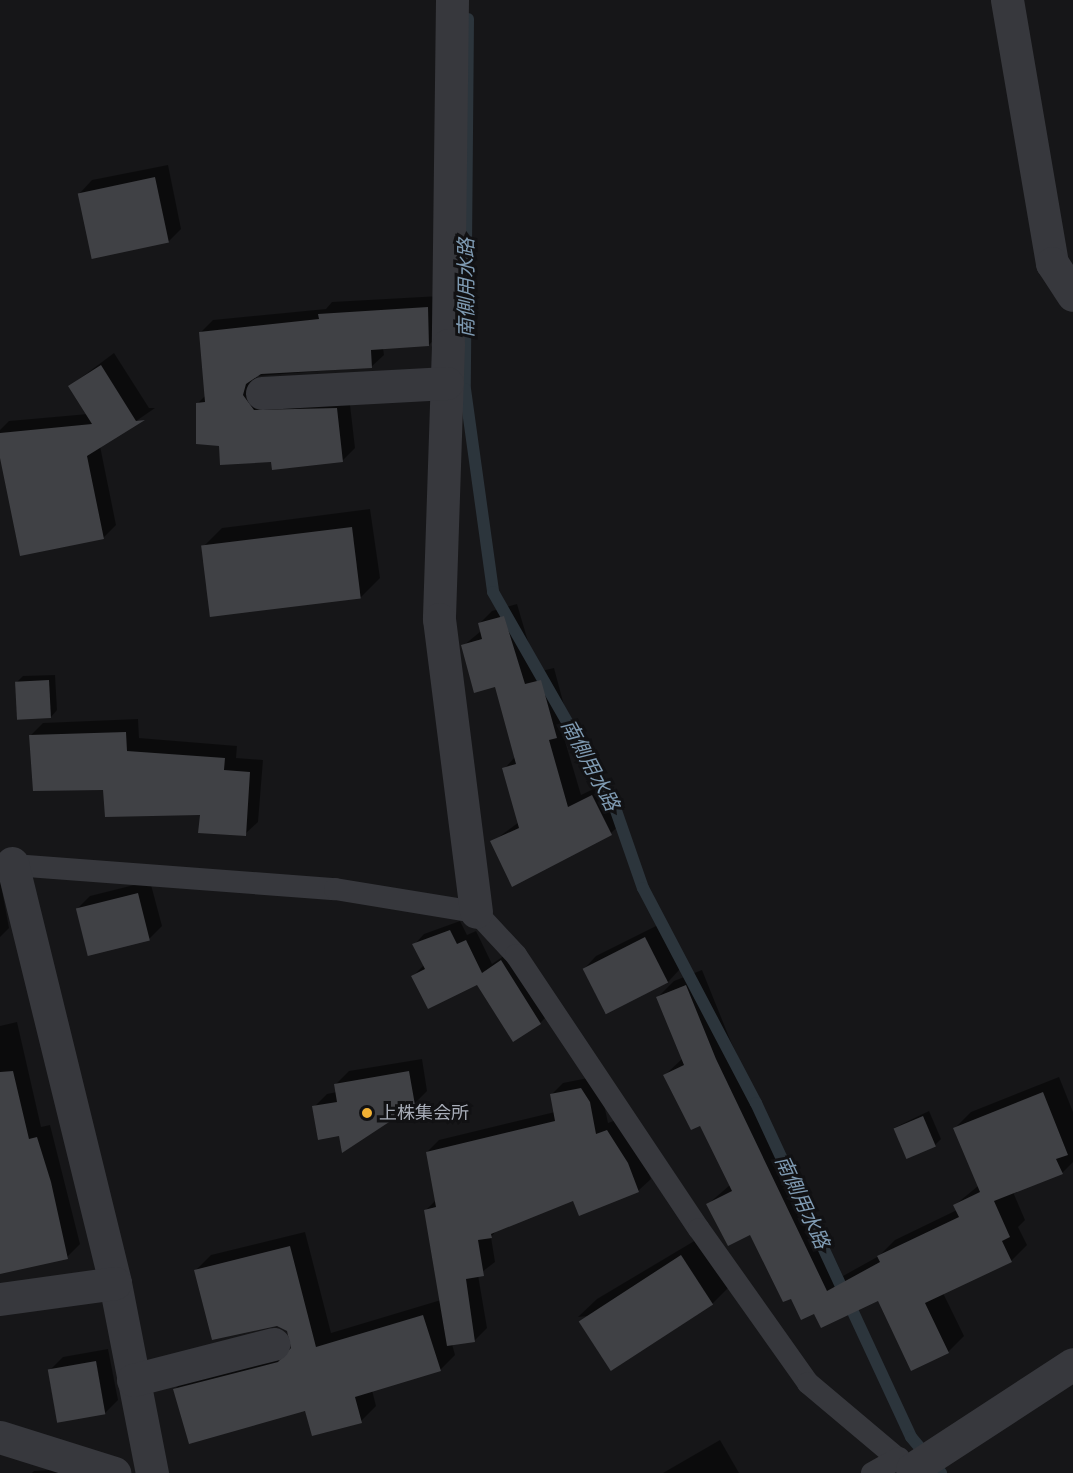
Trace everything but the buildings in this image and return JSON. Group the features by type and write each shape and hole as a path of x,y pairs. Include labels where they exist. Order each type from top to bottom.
{"street":[{"path":"452,0 447,383 438,619 476,912"},
{"path":"1007,0 1052,263 1073,296"},
{"path":"262,393 447,383"},
{"path":"6,863 115,1283 152,1473"},
{"path":"0,1299 115,1283"},
{"path":"133,1380 273,1344"},
{"path":"908,1467 1073,1364"},
{"path":"0,1437 114,1473"}],"lane":[{"path":"6,863 335,889 476,912 516,955 808,1383 908,1467"},
{"path":"873,1473 908,1467"}],"waterway":[{"name":"南側用水路","path":"468,19 465,389 493,592 613,802 643,888 756,1103 911,1437 941,1473"}],"place":[{"name":"上株集会所","path":"367,1113"}]}
